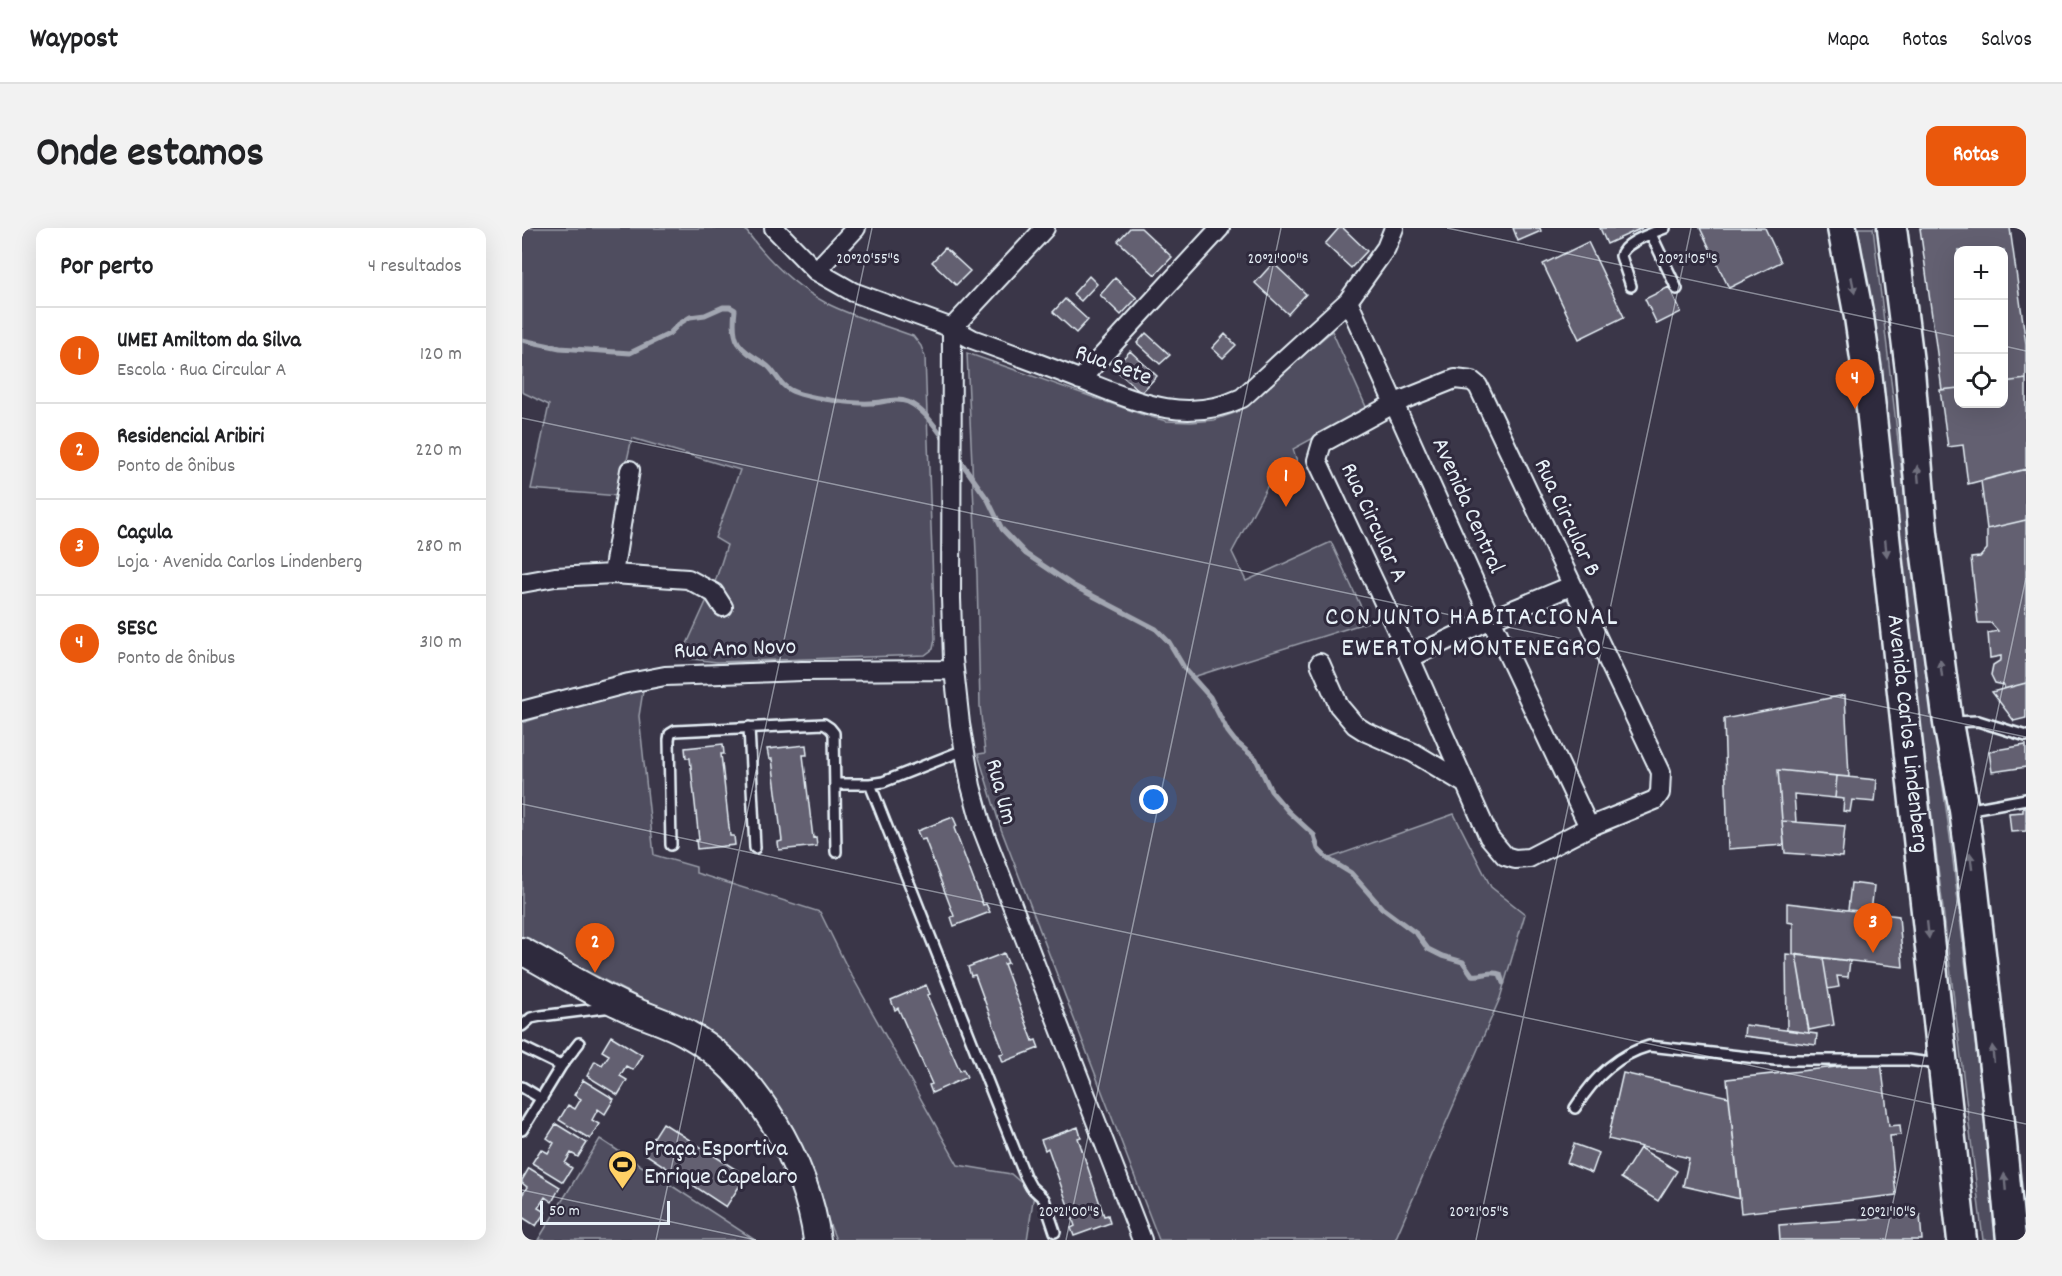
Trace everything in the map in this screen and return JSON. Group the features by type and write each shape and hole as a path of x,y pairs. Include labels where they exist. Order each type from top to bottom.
{"main road":[{"name":"Avenida Carlos Lindenberg","path":"1842,228 1867,372 1962,1240"},
{"name":"Avenida Carlos Lindenberg","path":"1892,228 1910,370 1923,533 1948,723 1964,810 1993,1054 2011,1240"}],"street":[{"name":"Rua Sete","path":"774,228 816,271 853,291 952,328 972,339 1119,396 1154,407 1182,411 1224,406 1242,398 1348,301 1386,248 1394,228"},
{"path":"816,271 856,228"},
{"path":"952,328 1045,228"},
{"path":"1080,380 1220,228"},
{"name":"Avenida Central","path":"1348,301 1491,619 1589,827"},
{"name":"Rua Um","path":"952,328 951,598 956,701 971,786 983,830 1142,1240"},
{"name":"Rua Circular B","path":"1395,403 1455,380 1472,381 1478,387 1661,772 1660,793 1655,800 1589,827"},
{"name":"Rua Circular A","path":"1395,403 1322,443 1317,460 1410,658 1464,783 1489,837 1505,856 1529,858 1589,827"},
{"path":"613,574 630,470"},
{"path":"522,583 555,577 613,574 688,579 714,592 723,607"},
{"path":"1410,658 1491,619 1571,586"},
{"path":"1320,663 1339,706 1355,725 1414,753 1464,783"},
{"name":"Rua Ano Novo","path":"522,711 665,676 802,671 954,670"},
{"path":"522,951 622,1006 687,1033 738,1074 778,1129 794,1160 810,1202 818,1237"}],"lane":[{"path":"1631,286 1621,251 1627,245 1665,228"},
{"path":"1651,234 1677,289"},
{"path":"1948,723 1978,721 2026,736"},
{"path":"671,845 670,734 675,731 824,724 834,733 836,852"},
{"path":"749,727 755,848"},
{"path":"836,784 883,782 964,750"},
{"path":"870,784 1025,1176 1031,1187 1044,1199 1055,1232"},
{"path":"1964,810 2026,800"},
{"path":"522,1026 531,1018 541,1016 622,1006"},
{"path":"522,1130 561,1066 579,1043"},
{"path":"1575,1108 1589,1086 1618,1059 1632,1050 1649,1046 1666,1046 1775,1060 1908,1060 1943,1065"},
{"path":"522,1047 561,1066"},
{"path":"522,1087 542,1099"}],"shaded area":[{"path":"522,228 744,228 781,270 814,296 847,313 913,336 921,346 925,357 935,639 933,649 925,655 717,662 692,659 682,655 715,582 727,545 715,538 740,470 632,438 619,496 531,489 549,405 522,392"},
{"path":"1853,228 1873,228 1918,610 1951,844 1999,1240 1983,1240 1878,371"},
{"path":"1332,331 1367,409 1293,449 1297,461 1275,472 1232,552 1246,581 1331,542 1368,622 1193,677 1210,697 1228,732 1256,759 1271,791 1288,812 1314,835 1318,849 1327,859 1454,814 1491,887 1525,914 1500,998 1395,1240 1159,1240 1001,829 978,754 985,753 980,706 977,575 967,353 1141,414 1166,421 1191,422 1214,420 1237,412"},
{"path":"643,691 639,716 654,855 696,867 696,873 820,912 848,969 958,1165 1011,1174 1034,1194 1027,1240 836,1240 803,1158 677,1017 522,938 522,723 618,692"},
{"name":"Praça Esportiva Enrique Capelaro","path":"600,1139 755,1240 538,1240"}],"building":[{"path":"1130,228 1141,228 1172,257 1155,275 1118,241"},
{"path":"1339,228 1343,228 1367,251 1351,268 1325,244"},
{"path":"1513,228 1540,228 1541,231 1518,241"},
{"path":"1600,228 1642,228 1607,244"},
{"path":"1700,228 1765,228 1781,262 1729,288"},
{"path":"1920,228 2010,228 2026,344 2026,379 2008,381 2008,246 1954,246 1954,388 1942,390"},
{"path":"1588,242 1624,317 1579,339 1543,264"},
{"path":"945,248 970,271 956,285 932,262"},
{"path":"1273,263 1306,294 1288,314 1255,283"},
{"path":"1089,276 1097,284 1081,301 1073,294"},
{"path":"1115,278 1137,298 1121,315 1100,295"},
{"path":"1669,287 1681,312 1657,324 1645,299"},
{"path":"1065,299 1088,320 1076,333 1053,312"},
{"path":"1146,333 1170,355 1160,364 1137,343"},
{"path":"1225,334 1236,345 1223,358 1212,348"},
{"path":"1130,351 1157,376 1141,393 1114,368"},
{"path":"2026,379 2026,469 1968,484 1963,445 1948,447 1940,390 1954,388 1954,408 2008,408 2008,381"},
{"path":"2026,469 2026,520 1987,529 1981,481"},
{"path":"2026,520 2026,683 2004,689 2004,685 1995,683 1991,675 1993,665 2001,660 2001,656 1990,658 1988,633 1998,631 1991,623 1978,623 1971,558 1980,557 1987,549 1987,529"},
{"path":"2026,683 2026,718 2014,721 1992,692"},
{"path":"1845,695 1849,777 1778,770 1784,845 1728,849 1724,719"},
{"path":"723,744 724,754 721,754 730,836 734,836 735,845 697,849 696,840 699,840 690,758 686,758 685,748"},
{"path":"806,745 807,755 803,755 813,838 816,837 817,846 779,850 778,842 782,841 772,759 769,759 767,749"},
{"path":"2026,745 2026,767 1992,772 1989,751"},
{"path":"1778,770 1837,776 1835,798 1794,794 1796,822 1782,821"},
{"path":"1837,776 1877,780 1875,802 1852,800 1850,812 1843,811 1844,799 1835,798"},
{"path":"2023,807 2026,807 2026,831 2011,832 2009,813 2023,812"},
{"path":"953,817 957,826 954,828 983,905 986,904 990,912 954,926 951,917 954,916 925,839 921,840 917,831"},
{"path":"1782,821 1845,826 1842,857 1785,853"},
{"path":"1851,883 1874,886 1871,912 1848,910"},
{"path":"1787,903 1899,916 1903,967 1793,954 1793,923 1787,922"},
{"path":"1004,953 1008,963 1004,964 1033,1041 1036,1040 1039,1048 1003,1062 1000,1054 1004,1053 975,975 971,976 968,967"},
{"path":"1786,954 1796,955 1809,1033 1787,1030"},
{"path":"1796,955 1823,958 1834,1025 1809,1030"},
{"path":"1823,958 1850,961 1848,977 1837,976 1839,987 1828,989"},
{"path":"926,985 930,994 927,995 960,1071 963,1069 967,1077 932,1093 929,1085 932,1084 898,1008 895,1010 891,1000"},
{"path":"1745,1025 1817,1034 1816,1045 1744,1036"},
{"path":"611,1036 642,1055 633,1070 626,1066 620,1076 627,1080 618,1095 587,1076 595,1061 602,1065 609,1055 602,1051"},
{"path":"1881,1062 1889,1126 1900,1125 1901,1135 1890,1136 1896,1195 1741,1213 1727,1079"},
{"path":"1623,1073 1729,1097 1740,1199 1683,1186 1689,1158 1608,1139"},
{"path":"583,1080 614,1099 605,1114 598,1109 592,1120 599,1124 590,1139 559,1120 568,1105 575,1109 581,1099 574,1095"},
{"path":"663,1123 746,1176 726,1207 644,1153"},
{"path":"556,1124 587,1143 578,1157 571,1153 565,1163 572,1168 563,1182 532,1163 541,1149 548,1153 554,1143 547,1138"},
{"path":"1078,1127 1081,1137 1078,1138 1104,1216 1108,1215 1110,1223 1074,1236 1071,1228 1075,1226 1048,1148 1045,1150 1041,1140"},
{"path":"1574,1144 1599,1153 1592,1173 1567,1163"},
{"path":"1640,1148 1677,1171 1658,1201 1621,1178"},
{"path":"529,1168 560,1187 552,1202 545,1197 538,1208 545,1212 536,1226 522,1217 522,1195 527,1187 522,1180"},
{"path":"1920,1215 1922,1240 1780,1240 1779,1225"}],"waterway":[{"path":"522,340 560,348 630,353 669,334 690,317 730,307 735,310 734,330 738,343 769,367 782,384 790,390 806,396 841,401 871,403 898,400 908,402 925,414 946,441"},
{"path":"957,456 988,500 1002,529 1026,554 1074,586 1156,629 1169,642 1185,669 1210,697 1228,732 1256,759 1271,791 1288,811 1314,835 1318,849 1328,859 1351,873 1382,908 1417,934 1428,949 1463,962 1472,975 1500,974 1503,983"}],"place":[{"name":"SESC","path":"1855,409"},
{"name":"UMEI Amiltom da Silva","path":"1286,507"},
{"name":"Caçula","path":"1873,953"},
{"name":"Residencial Aribiri","path":"595,973"},
{"name":"Praça Esportiva Enrique Capelaro","path":"623,1190"}],"district":[{"name":"CONJUNTO HABITACIONAL EWERTON MONTENEGRO","path":"1472,634"}]}
